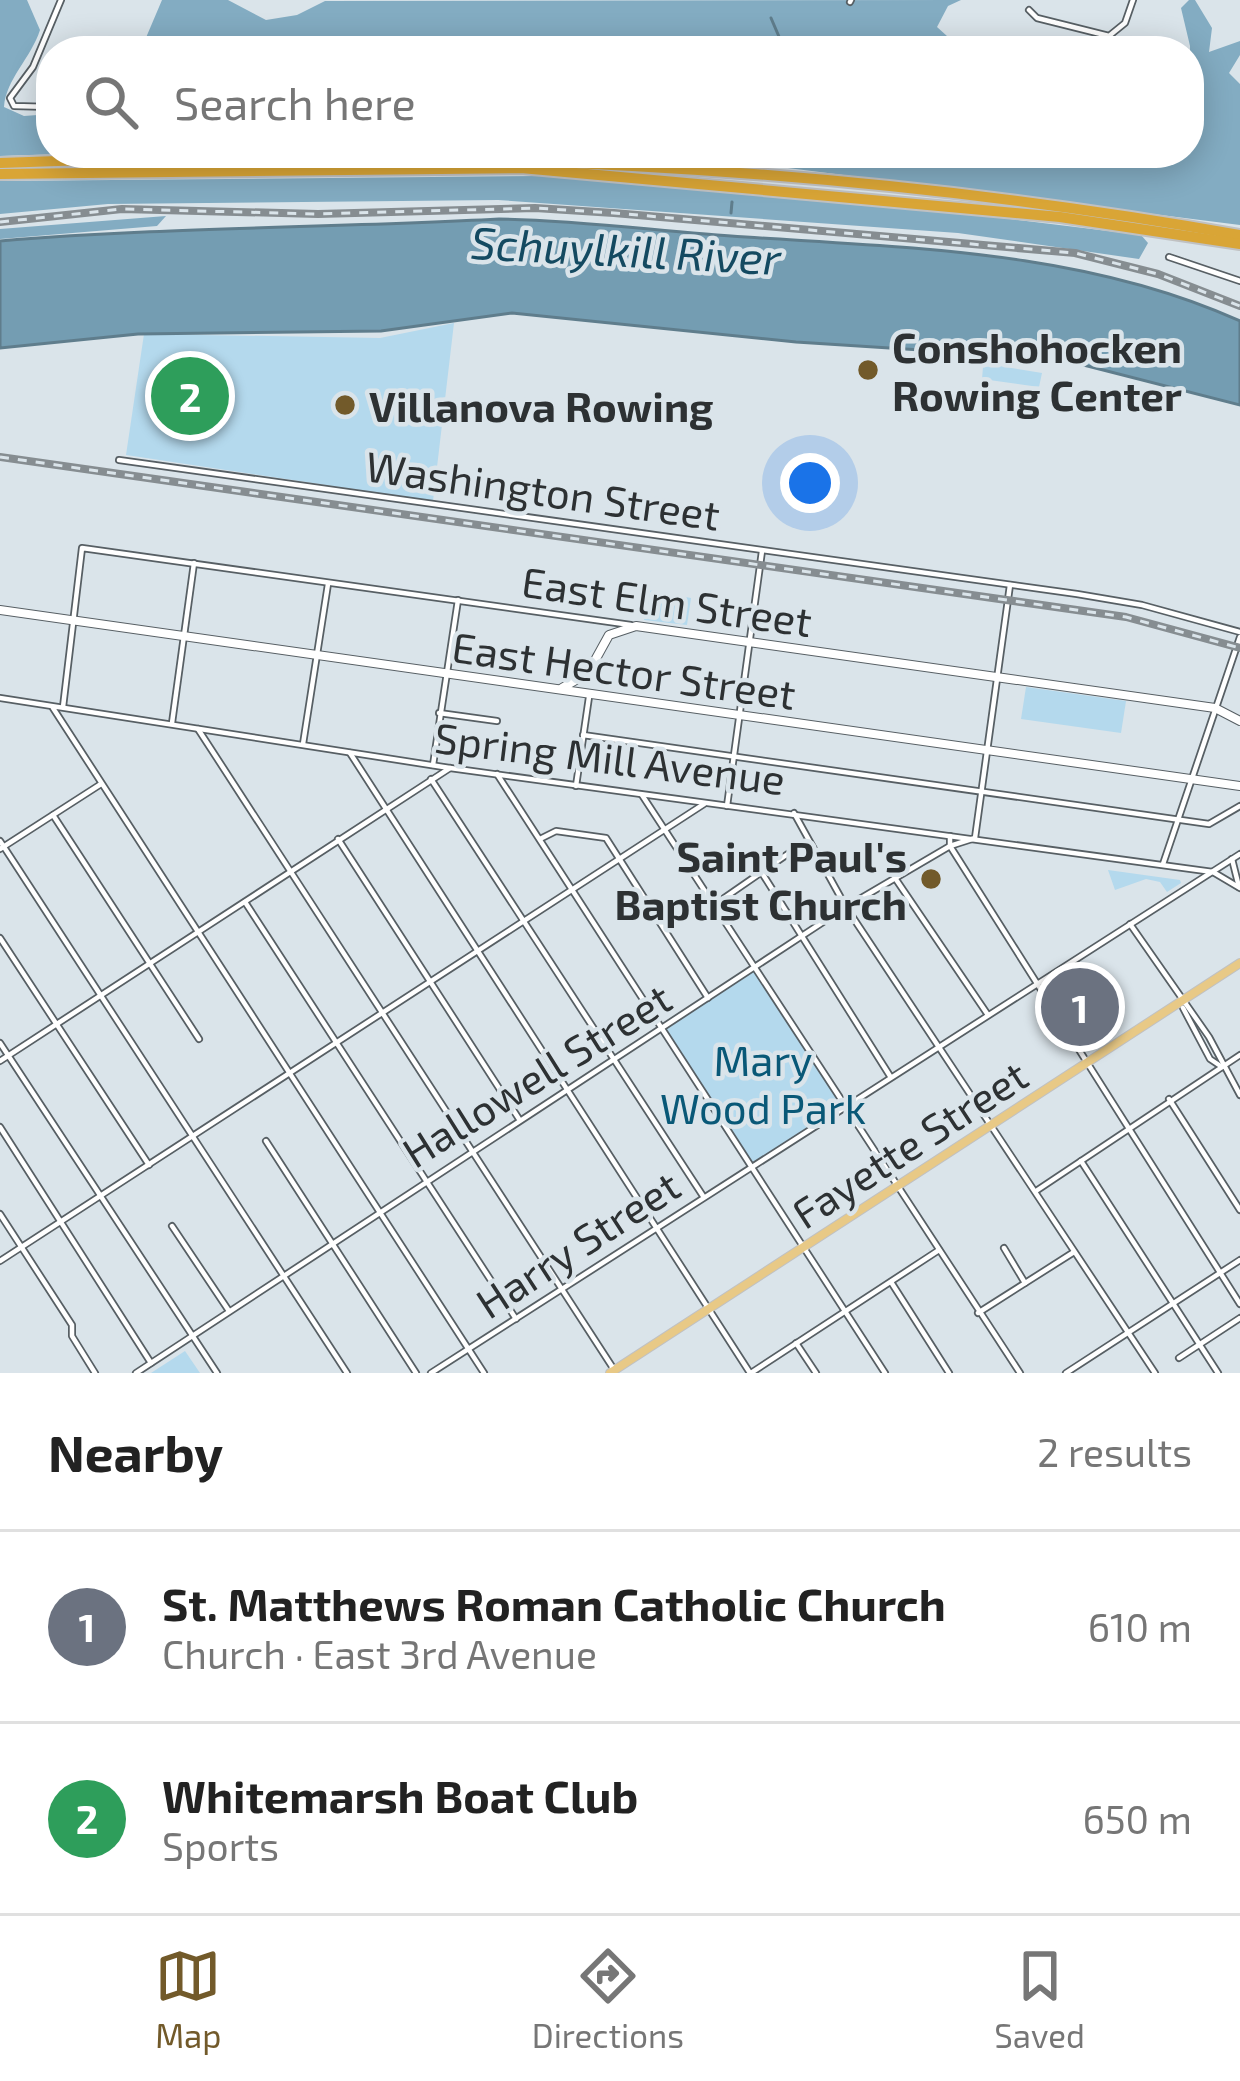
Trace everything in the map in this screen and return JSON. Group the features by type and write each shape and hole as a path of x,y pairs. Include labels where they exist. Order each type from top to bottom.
{"highway":[{"path":"0,163 36,162"},
{"path":"0,174 521,168 1060,217 1240,244"},
{"path":"679,168 1113,213 1240,235"}],"main road":[{"name":"East Hector Street","path":"0,610 1240,786"},
{"name":"East Elm Street","path":"636,626 1215,708 1240,721"},
{"path":"590,694 588,674 603,641 636,626"},
{"path":"543,687 570,686 588,674"},
{"name":"Fayette Street","path":"613,1372 1240,964"}],"street":[{"path":"46,36 61,0"},
{"path":"1029,10 1076,31 1108,36 1124,23 1132,0"},
{"path":"36,62 10,98 14,106 36,107"},
{"path":"1169,257 1240,281"},
{"name":"Washington Street","path":"119,460 1142,605 1240,635"},
{"name":"East Elm Street","path":"74,620 82,548 636,626"},
{"path":"727,806 762,551"},
{"path":"172,723 194,563"},
{"path":"303,744 328,582"},
{"path":"975,838 1010,585"},
{"path":"433,765 458,600"},
{"path":"591,619 603,625 603,641"},
{"path":"63,707 74,620"},
{"path":"1162,864 1240,635"},
{"path":"577,786 590,694"},
{"name":"Spring Mill Avenue","path":"0,698 450,768 1162,864 1213,872 1239,887"},
{"path":"52,706 484,1373"},
{"path":"439,713 497,721"},
{"path":"196,726 613,1372"},
{"path":"584,735 1209,824 1240,806"},
{"path":"349,752 751,1373 939,1250"},
{"path":"0,1061 450,768"},
{"path":"497,774 885,1373"},
{"path":"431,779 703,1197"},
{"path":"101,784 1,846 103,994 347,1373"},
{"path":"642,795 1020,1373"},
{"path":"0,1261 704,804"},
{"path":"793,812 846,908 1155,1373"},
{"path":"53,815 199,1039"},
{"path":"540,839 556,831 606,838 709,1000"},
{"path":"950,834 950,846 1240,1304"},
{"name":"Hallowell Street","path":"136,1373 422,1181 846,908 950,846 975,838"},
{"path":"338,839 519,1119"},
{"path":"714,904 808,840"},
{"name":"Harry Street","path":"431,1373 1240,854"},
{"path":"1232,859 1239,887"},
{"path":"762,873 891,1078"},
{"path":"895,878 988,1015"},
{"path":"245,902 422,1181 516,1319"},
{"path":"1130,924 1198,1041 1240,1095"},
{"path":"0,938 149,1165"},
{"path":"0,1042 217,1373"},
{"path":"1036,1191 1240,1054"},
{"path":"1169,1099 1240,1210"},
{"path":"0,1127 152,1363"},
{"path":"266,1141 416,1373"},
{"path":"1081,1161 1218,1373"},
{"path":"0,1214 72,1324 72,1336 94,1373"},
{"path":"172,1226 230,1312"},
{"path":"1004,1248 1025,1283"},
{"path":"978,1313 1074,1252"},
{"path":"1066,1373 1240,1260"},
{"path":"890,1281 949,1373"},
{"path":"1179,1358 1240,1318"},
{"path":"796,1343 816,1373"},
{"path":"1078,1365 1083,1373"}],"green space":[{"name":"Villanova Rowing","path":"454,323 433,501 126,455 144,334 380,338"},
{"path":"983,367 1042,373 1039,387 982,379"},
{"path":"648,590 691,598 687,625 644,620"},
{"path":"1026,687 1126,701 1121,733 1021,719"},
{"path":"1108,870 1181,883 1167,892 1160,882 1146,879 1115,890"},
{"name":"Mary Wood Park","path":"755,969 845,1107 751,1168 661,1030"},
{"path":"185,1351 200,1373 151,1373"}],"shaded area":[{"path":"0,0 27,0 40,30 9,87 4,107 24,116 36,115 36,155 0,156"},
{"path":"162,0 228,0 266,20 297,15 325,1 961,0 948,6 937,27 947,36 147,36"},
{"path":"1195,0 1212,28 1209,52 1240,41 1240,55 1229,73 1240,84 1240,225 788,168 1204,168 1204,36 1188,36 1181,8"},
{"path":"544,176 904,206 1141,235 1148,243 1139,259 958,233 498,200 108,204 0,214 0,181"},
{"path":"166,216 157,226 0,239 0,229"}],"water":[{"name":"Schuylkill River","path":"499,219 934,250 1121,280 1240,321 1240,405 1060,359 796,342 512,313 381,331 138,334 0,348 0,241"}],"waterway":[{"path":"771,18 779,36"},
{"name":"Schuylkill River","path":"731,213 732,202"}],"railway":[{"path":"0,222 122,209 318,214 535,208 614,213 1075,253 1158,274 1240,306"},
{"path":"0,457 1126,617 1240,648"}],"place":[{"name":"Conshohocken Rowing Center","path":"868,370"},
{"name":"Whitemarsh Boat Club","path":"190,396"},
{"name":"Villanova Rowing","path":"345,405"},
{"name":"Saint Paul's Baptist Church","path":"931,879"},
{"name":"St. Matthews Roman Catholic Church","path":"1080,1007"}]}
